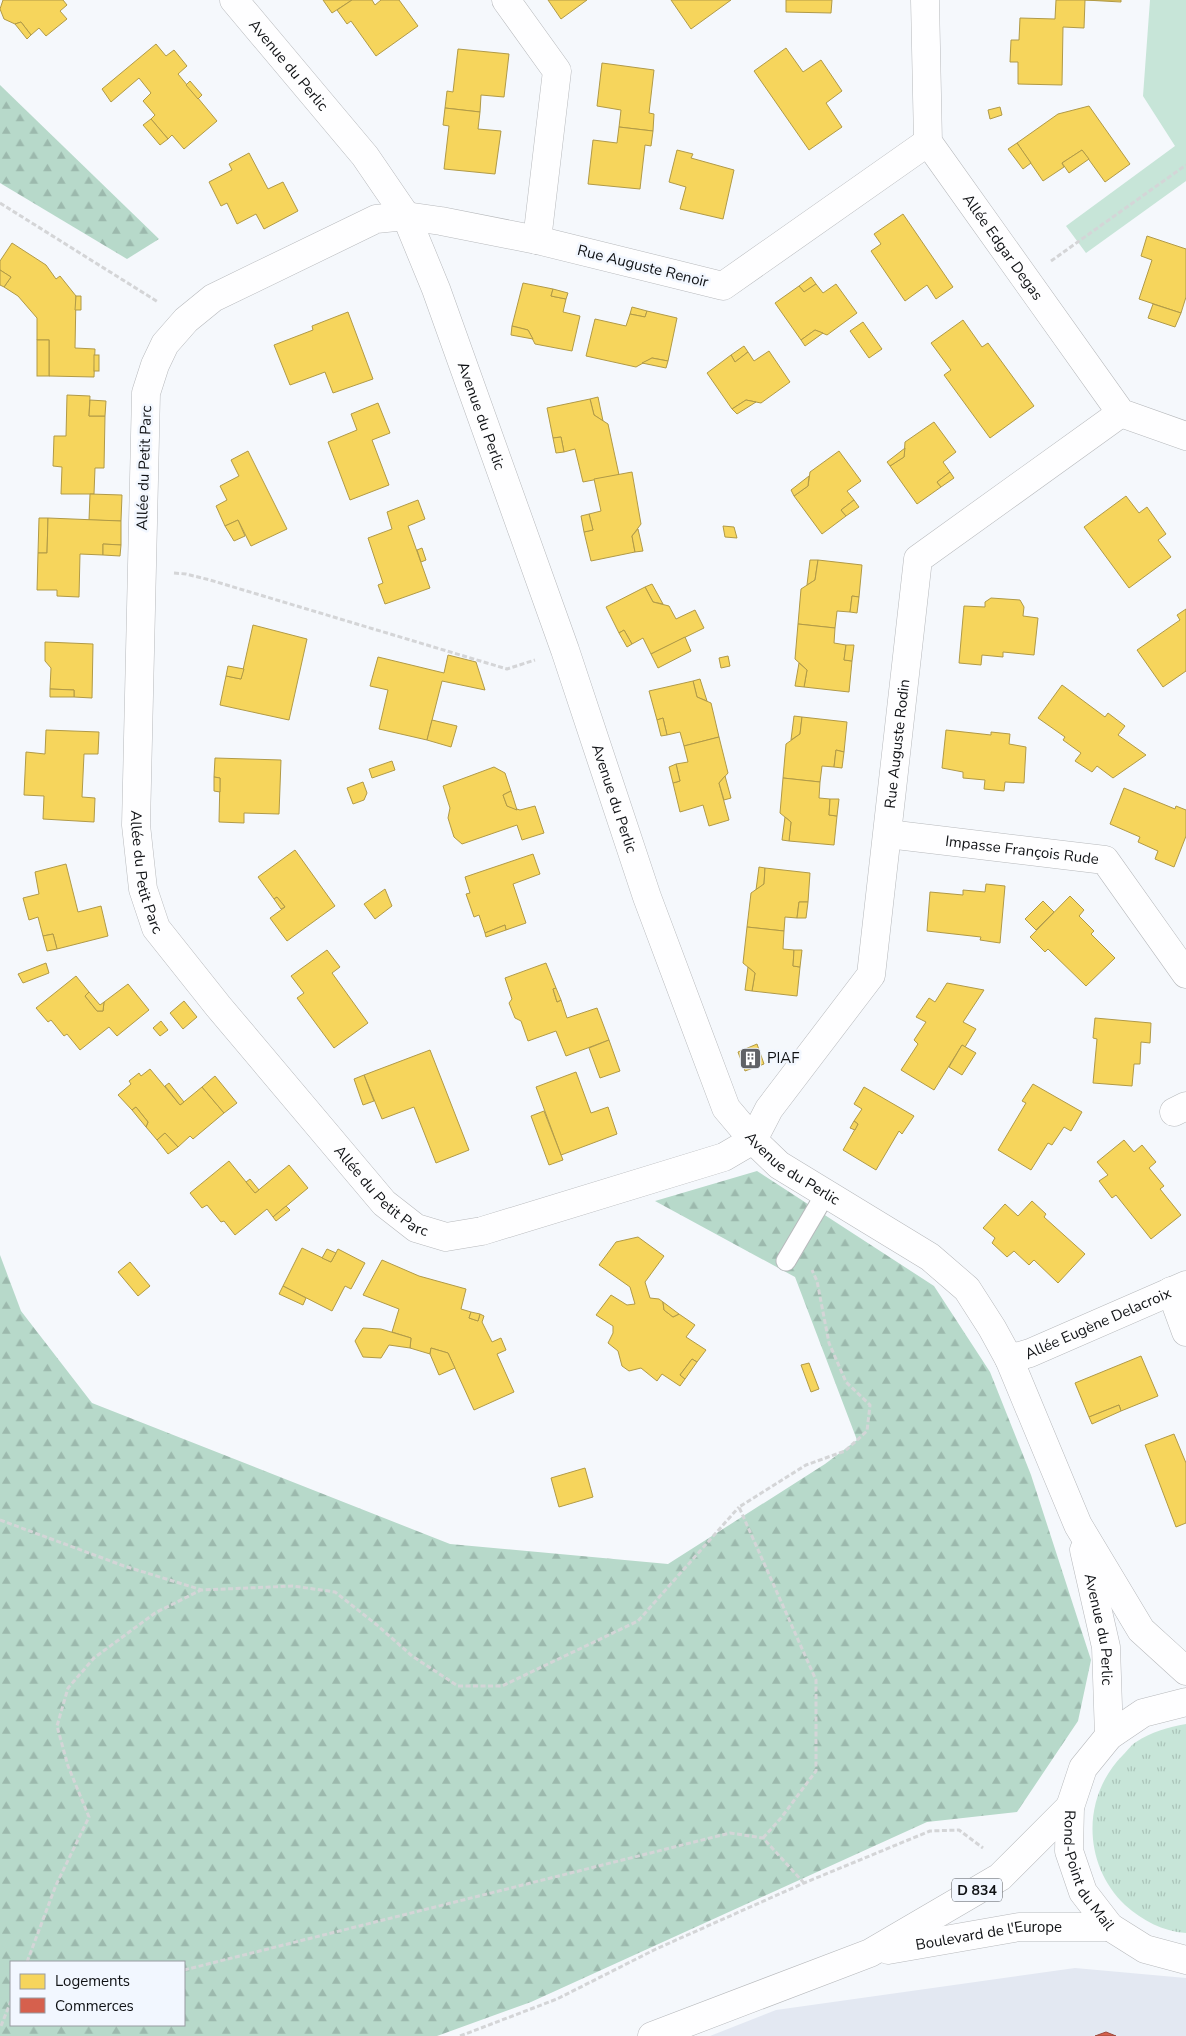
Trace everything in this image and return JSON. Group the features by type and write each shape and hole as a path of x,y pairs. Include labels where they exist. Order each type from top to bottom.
{"street":[{"name":"Avenue du Perlic","path":"234,0 365,156 406,216 436,289 565,650 647,897 726,1108 753,1140 779,1165 930,1257 967,1289 1009,1359 1078,1525 1140,1630 1186,1671"},
{"path":"506,0 557,71 537,240"},
{"path":"925,0 928,142"},
{"name":"Rue Auguste Renoir","path":"406,216 537,240 724,286 928,142"},
{"name":"Allée Edgar Degas","path":"928,142 1121,413"},
{"name":"Allée du Petit Parc","path":"406,216 376,219 214,298 186,320 165,344 155,365 146,393 136,825 143,889 156,928 218,1006 384,1203 416,1228 446,1236 482,1231 724,1157 753,1140"},
{"path":"1121,413 1186,436"},
{"name":"Rue Auguste Rodin","path":"753,1140 769,1109 871,975 918,559 1121,413"},
{"name":"Impasse François Rude","path":"888,834 1105,860 1186,974"},
{"path":"1178,1288 1186,1332"},
{"name":"Allée Eugène Delacroix","path":"1009,1359 1030,1352 1178,1288"},
{"name":"Avenue du Perlic","path":"1078,1525 1106,1647 1109,1736"},
{"name":"Rond-Point du Mail","path":"1186,1702 1143,1713 1109,1736 1083,1768 1070,1807 1069,1851 1083,1892 1110,1927 1145,1949 1186,1960"},
{"name":"Boulevard de l'Europe","path":"652,2036 870,1953 1000,1877 1070,1807"},
{"name":"Boulevard de l'Europe","path":"870,1953 1019,1927 1110,1927"}],"lane":[{"path":"786,1261 826,1193"}],"path":[{"path":"1025,278 1186,165"},
{"path":"0,203 186,320"},
{"path":"186,574 507,669 565,650"},
{"path":"0,1520 124,1566 202,1590 293,1586 335,1592 412,1656 458,1686 502,1686 638,1621 738,1507 806,1465 845,1451 867,1431 870,1405 846,1382 829,1343 816,1281 798,1240"},
{"path":"738,1507 816,1680 816,1771 764,1838"},
{"path":"27,1961 56,1885 89,1817 68,1766 57,1726 68,1688 94,1658 155,1613 202,1590"},
{"path":"460,2036 557,1999 656,1950 804,1883 930,1831 959,1830 991,1855 1000,1877"},
{"path":"185,1970 730,1833 764,1838 804,1883"},
{"path":"0,2027 10,2003"}],"shaded area":[{"path":"1075,1968 1186,1978 1186,2036 710,2036 776,2010"}],"green space":[{"path":"1150,0 1186,0 1186,181 1086,253 1066,226 1175,146 1143,96"},
{"path":"0,85 159,239 127,259 0,183"},
{"path":"757,1171 934,1286 990,1372 1031,1475 1091,1660 1078,1721 1017,1812 927,1822 531,2002 437,2036 0,2036 0,1255 21,1311 92,1403 450,1544 668,1564 825,1464 857,1440 795,1277 655,1201"},
{"path":"1186,1724 1186,1933 1169,1930 1153,1924 1125,1905 1111,1889 1101,1871 1092,1831 1094,1810 1100,1791 1109,1772 1123,1755 1134,1743 1148,1735 1166,1728"}],"building: Logements":[{"path":"3,0 63,0 67,5 60,11 67,19 46,36 39,28 31,35 21,22 15,24 4,19 0,9"},
{"path":"323,0 352,0 332,13"},
{"path":"352,0 372,0 375,5 381,0 399,0 418,26 376,56 351,21 347,24 337,10"},
{"path":"548,0 587,0 561,19"},
{"path":"671,0 731,0 691,29"},
{"path":"786,0 832,0 831,13 786,12"},
{"path":"1056,0 1085,0 1084,28 1063,27 1062,85 1018,84 1018,62 1010,62 1011,40 1019,40 1020,18 1055,19"},
{"path":"1085,0 1121,0 1121,2"},
{"path":"21,22 31,35 27,39 15,24"},
{"path":"156,44 166,56 174,50 187,66 178,74 217,121 184,149 172,135 168,139 151,119 155,115 143,101 151,93 139,78 111,102 102,89"},
{"path":"786,48 803,72 821,60 842,91 826,103 842,127 809,150 754,71"},
{"path":"458,49 509,54 504,97 481,95 480,112 445,108 447,91 453,92"},
{"path":"602,63 654,70 649,113 654,114 653,131 619,127 621,110 597,106"},
{"path":"190,81 202,95 198,99 186,85"},
{"path":"1089,106 1130,164 1105,182 1082,150 1062,163 1064,167 1043,181 1017,143 1058,114"},
{"path":"1000,107 1002,115 990,119 988,110"},
{"path":"445,108 480,112 478,129 501,131 495,174 444,169 449,126 443,125"},
{"path":"151,119 168,139 160,145 143,125"},
{"path":"619,127 653,131 651,146 645,145 640,189 588,184 593,140 617,143"},
{"path":"1017,143 1031,163 1023,169 1008,149"},
{"path":"677,150 693,154 691,158 734,170 723,219 680,209 686,187 669,182"},
{"path":"1082,150 1089,159 1069,173 1062,163"},
{"path":"249,153 268,189 283,182 298,211 264,229 256,214 237,224 227,203 221,206 209,182 232,170 229,164"},
{"path":"903,214 953,287 936,299 927,285 905,301 871,251 881,244 874,234"},
{"path":"1147,236 1186,249 1186,297 1181,313 1139,299 1152,260 1141,256"},
{"path":"12,243 46,265 56,279 60,276 76,296 75,348 95,349 94,377 49,376 49,340 37,340 37,318 18,296 4,287 11,277 0,270 0,261"},
{"path":"0,270 11,277 4,287 0,285"},
{"path":"811,277 816,284 804,292 799,286"},
{"path":"523,283 553,289 551,296 566,299 563,312 580,316 572,351 535,344 528,330 512,326"},
{"path":"816,284 823,293 836,284 857,313 827,335 815,330 801,340 775,303 799,286 804,292"},
{"path":"553,289 568,293 566,299 551,296"},
{"path":"76,296 81,296 81,310 75,310"},
{"path":"1153,304 1181,313 1175,327 1148,318"},
{"path":"632,307 647,311 645,317 630,314"},
{"path":"647,311 677,318 668,361 652,358 636,367 586,356 595,319 626,326 630,314 645,317"},
{"path":"348,312 373,379 333,393 325,372 290,385 274,345 313,330 312,326"},
{"path":"963,320 982,347 988,343 1034,406 990,438 944,375 951,370 931,343"},
{"path":"863,322 882,349 869,358 850,331"},
{"path":"512,326 528,330 533,339 511,335"},
{"path":"815,330 823,333 805,346 801,340"},
{"path":"37,340 49,340 49,376 37,376"},
{"path":"744,346 748,352 735,362 731,355"},
{"path":"769,351 790,382 761,403 746,400 732,409 707,373 731,355 735,362 748,352 754,361"},
{"path":"94,355 99,355 99,371 94,371"},
{"path":"652,358 668,361 666,368 642,363"},
{"path":"67,395 90,396 89,416 105,416 104,468 95,468 94,494 61,494 62,467 53,466 54,436 66,436"},
{"path":"598,397 603,421 594,415 590,399"},
{"path":"590,399 594,415 608,424 619,475 583,482 575,449 564,452 561,437 553,438 547,408"},
{"path":"90,400 106,401 105,416 89,416"},
{"path":"746,400 756,402 737,414 732,409"},
{"path":"378,403 390,433 372,440 389,485 350,500 328,442 357,430 351,414"},
{"path":"934,422 956,452 943,462 950,472 937,482 941,487 917,504 890,466 904,457 905,442"},
{"path":"561,437 564,452 556,453 553,438"},
{"path":"905,448 904,457 890,466 887,462"},
{"path":"248,451 287,529 251,546 238,520 225,526 216,506 227,500 220,486 239,476 231,460"},
{"path":"839,451 861,481 847,491 854,500 841,510 846,516 822,534 794,496 808,486 810,472"},
{"path":"632,472 641,524 632,536 635,552 591,561 584,532 593,530 589,514 601,511 594,479"},
{"path":"950,472 954,478 941,487 937,482"},
{"path":"809,476 808,486 794,496 791,490"},
{"path":"90,494 122,495 121,521 89,520"},
{"path":"1126,496 1139,513 1147,507 1166,534 1158,540 1171,557 1129,588 1084,527"},
{"path":"418,500 425,519 408,526 430,588 385,604 378,585 383,583 368,538 392,529 387,512"},
{"path":"854,500 859,507 846,516 841,510"},
{"path":"589,514 593,530 584,532 581,516"},
{"path":"39,518 48,518 47,553 38,553"},
{"path":"48,518 121,521 121,545 103,544 103,555 80,554 79,597 57,596 57,590 37,590 38,553 47,553"},
{"path":"238,520 245,536 234,541 225,526"},
{"path":"723,526 734,527 737,538 725,537"},
{"path":"638,529 643,551 635,552 632,536"},
{"path":"103,544 121,545 120,556 103,555"},
{"path":"422,548 426,560 421,562 417,550"},
{"path":"810,560 818,560 815,580 807,585"},
{"path":"818,560 862,565 859,597 852,596 850,612 837,611 835,628 798,624 801,589 815,580"},
{"path":"652,584 663,604 653,602 645,587"},
{"path":"645,587 653,602 669,606 676,619 695,610 704,628 651,654 643,638 632,644 624,630 619,633 606,607"},
{"path":"852,596 859,597 857,613 850,612"},
{"path":"991,598 1020,600 1024,607 1023,616 1038,618 1034,655 1003,652 1003,657 982,655 981,665 959,663 964,606 985,607 985,602"},
{"path":"1186,609 1186,671 1163,687 1137,650 1180,620 1177,615"},
{"path":"798,624 835,628 834,643 846,645 844,660 852,661 849,692 804,687 807,670 795,659"},
{"path":"253,625 307,639 289,720 220,705 226,676 241,679"},
{"path":"624,630 632,644 627,647 619,633"},
{"path":"685,637 691,651 658,668 651,654"},
{"path":"45,642 93,644 92,698 74,697 74,690 50,689 51,668 45,661"},
{"path":"846,645 854,645 852,661 844,660"},
{"path":"448,655 476,662 485,690 442,681 427,740 379,729 388,690 370,686 378,657 444,673"},
{"path":"728,656 730,666 721,668 719,658"},
{"path":"799,663 807,670 804,687 795,686"},
{"path":"228,666 244,669 241,679 226,676"},
{"path":"700,679 707,701 697,697 693,681"},
{"path":"693,681 697,697 711,703 719,737 684,746 680,732 667,735 663,718 657,720 649,691"},
{"path":"1062,685 1105,717 1108,713 1125,726 1118,735 1146,755 1113,778 1097,766 1092,772 1075,761 1081,753 1063,740 1065,737 1038,718"},
{"path":"50,689 74,690 74,697 50,697"},
{"path":"794,716 802,717 800,734 791,740"},
{"path":"802,717 847,722 844,752 836,750 834,767 822,766 820,782 783,778 786,744 800,734"},
{"path":"663,718 667,735 661,736 657,720"},
{"path":"432,720 457,726 451,747 427,740"},
{"path":"46,730 99,732 98,754 84,754 82,797 95,798 94,822 43,819 44,796 24,795 26,752 45,754"},
{"path":"946,730 991,735 991,732 1010,734 1009,744 1026,747 1024,783 1005,782 1004,791 984,789 985,780 963,778 963,772 942,768"},
{"path":"719,737 728,773 719,783 729,820 709,826 703,805 680,812 673,783 680,781 676,764 688,762 684,746"},
{"path":"836,750 844,752 842,768 834,767"},
{"path":"215,758 281,760 279,814 244,813 244,823 219,822 220,778 214,777"},
{"path":"392,761 395,770 372,778 369,769"},
{"path":"676,764 680,781 673,783 669,767"},
{"path":"494,767 505,773 511,791 503,795 507,806 520,810 535,806 544,833 522,840 517,825 462,844 454,837 448,818 450,808 443,786"},
{"path":"725,776 731,798 724,800 719,783"},
{"path":"214,777 220,778 220,792 214,791"},
{"path":"783,778 820,782 819,798 830,799 829,815 837,816 834,845 789,841 791,822 780,813"},
{"path":"363,782 367,793 364,800 353,804 347,788"},
{"path":"1124,788 1175,809 1176,806 1186,810 1186,836 1174,867 1155,859 1158,851 1138,842 1140,837 1110,824"},
{"path":"511,791 517,810 507,806 503,795"},
{"path":"830,799 839,799 837,816 829,815"},
{"path":"785,817 791,822 789,841 782,840"},
{"path":"295,850 335,906 287,941 270,918 285,907 277,897 274,899 258,877"},
{"path":"533,854 540,874 513,884 526,923 506,930 505,925 485,933 479,915 474,917 466,894 470,893 465,877"},
{"path":"66,864 78,912 101,906 108,936 57,949 53,934 43,936 38,917 29,920 23,898 39,894 35,872"},
{"path":"759,867 765,868 764,884 756,890"},
{"path":"765,868 810,873 808,902 799,902 797,918 785,917 784,931 747,927 751,893 764,884"},
{"path":"986,884 1005,886 1000,943 980,940 981,937 927,931 930,892 963,895 963,890 985,892"},
{"path":"385,889 392,906 375,919 364,904"},
{"path":"1070,896 1084,910 1079,916 1094,931 1091,934 1115,958 1086,986 1048,949 1045,952 1030,937"},
{"path":"277,897 285,907 281,909 274,899"},
{"path":"1043,901 1054,912 1036,930 1025,919"},
{"path":"799,902 808,902 806,918 797,918"},
{"path":"505,925 506,930 486,937 485,933"},
{"path":"747,927 784,931 783,949 794,950 793,966 800,967 797,996 752,991 755,973 743,963"},
{"path":"53,934 57,949 47,951 43,936"},
{"path":"327,950 340,967 332,973 368,1023 334,1048 297,998 304,993 291,976"},
{"path":"794,950 802,950 800,967 793,966"},
{"path":"46,963 49,973 23,983 18,974"},
{"path":"546,963 556,988 553,989 557,1002 561,1000 567,1018 597,1008 609,1040 566,1056 556,1031 528,1041 521,1021 515,1018 509,1003 512,999 505,978"},
{"path":"748,967 755,973 752,991 745,990"},
{"path":"76,976 89,992 85,996 97,1011 103,1011 104,1002 128,984 149,1010 117,1036 109,1027 80,1050 67,1034 64,1036 51,1020 48,1022 36,1008"},
{"path":"947,983 984,990 963,1022 976,1029 965,1047 962,1045 934,1090 901,1070 918,1044 914,1040 926,1022 916,1017 929,998 935,1002"},
{"path":"556,988 561,1000 557,1002 553,989"},
{"path":"89,992 100,1005 104,1002 103,1011 97,1011 85,996"},
{"path":"184,1001 197,1017 183,1029 170,1013"},
{"path":"1095,1018 1151,1023 1150,1043 1141,1042 1140,1064 1134,1064 1132,1086 1093,1083 1097,1039 1093,1038"},
{"path":"161,1021 168,1030 160,1036 153,1028"},
{"path":"609,1040 620,1071 600,1078 589,1048"},
{"name":"PIAF","path":"757,1044 764,1064 745,1071 738,1052"},
{"path":"962,1045 976,1053 962,1075 949,1067"},
{"path":"430,1050 469,1150 436,1163 414,1107 382,1119 364,1075"},
{"path":"150,1069 180,1105 202,1087 224,1113 193,1139 190,1136 178,1147 165,1133 157,1140 146,1127 148,1122 136,1107 132,1110 118,1095 131,1084 129,1081 139,1073 141,1076"},
{"path":"576,1072 591,1113 608,1107 617,1134 561,1155 536,1087"},
{"path":"364,1075 374,1101 363,1105 354,1079"},
{"path":"215,1076 237,1103 224,1113 202,1087"},
{"path":"169,1083 184,1102 180,1105 165,1086"},
{"path":"1033,1084 1082,1112 1071,1131 1064,1127 1052,1145 1048,1143 1031,1170 998,1150 1026,1103 1022,1101"},
{"path":"864,1087 914,1116 902,1134 899,1131 876,1170 843,1150 858,1124 854,1121 862,1109 854,1104"},
{"path":"136,1107 148,1122 146,1127 132,1110"},
{"path":"544,1111 563,1160 549,1165 531,1116"},
{"path":"854,1121 858,1124 855,1130 850,1128"},
{"path":"165,1133 178,1147 168,1154 157,1140"},
{"path":"1124,1140 1134,1152 1142,1145 1156,1162 1149,1168 1164,1186 1160,1189 1181,1215 1151,1239 1116,1195 1112,1198 1099,1181 1108,1175 1097,1162"},
{"path":"229,1161 255,1193 289,1165 308,1188 273,1217 267,1209 235,1235 224,1221 221,1222 207,1205 202,1208 190,1193"},
{"path":"250,1179 259,1190 255,1193 246,1182"},
{"path":"1032,1201 1046,1214 1044,1217 1085,1254 1058,1283 1034,1260 1029,1265 1014,1251 1007,1257 992,1243 995,1238 983,1228 1005,1204 1018,1216"},
{"path":"286,1206 290,1210 276,1221 273,1217"},
{"path":"638,1237 664,1256 645,1282 650,1298 659,1299 663,1302 664,1310 673,1317 679,1314 695,1325 686,1337 706,1350 697,1362 692,1359 680,1375 685,1379 680,1386 662,1374 657,1381 641,1368 629,1371 622,1366 618,1351 608,1343 613,1333 613,1326 596,1315 611,1295 627,1305 635,1304 630,1287 599,1265 616,1242"},
{"path":"302,1248 331,1262 338,1249 365,1263 351,1289 345,1286 332,1311 283,1286"},
{"path":"327,1249 336,1253 331,1262 322,1258"},
{"path":"382,1260 419,1276 466,1289 461,1309 471,1312 469,1318 478,1321 480,1314 484,1316 482,1322 492,1342 501,1338 506,1350 497,1354 514,1392 474,1410 448,1353 431,1348 430,1354 410,1348 411,1338 392,1332 399,1309 363,1295"},
{"path":"130,1262 150,1286 138,1296 118,1272"},
{"path":"283,1286 306,1298 303,1305 279,1294"},
{"path":"663,1302 679,1314 673,1317 664,1310"},
{"path":"471,1312 480,1314 478,1321 469,1318"},
{"path":"363,1328 381,1329 411,1338 410,1348 389,1345 381,1358 363,1357 355,1341"},
{"path":"431,1348 448,1353 455,1368 439,1375 430,1354"},
{"path":"1141,1356 1158,1396 1121,1411 1119,1405 1089,1417 1075,1383"},
{"path":"692,1359 697,1362 685,1379 680,1375"},
{"path":"809,1363 819,1389 811,1392 801,1365"},
{"path":"1119,1405 1121,1411 1092,1424 1089,1417"},
{"path":"1174,1434 1186,1463 1186,1523 1176,1527 1145,1445"},
{"path":"585,1468 593,1497 559,1507 551,1478"}],"building: Commerces":[{"path":"1106,2032 1116,2036 1095,2036"}],"place":[{"name":"PIAF","path":"751,1058"}]}
